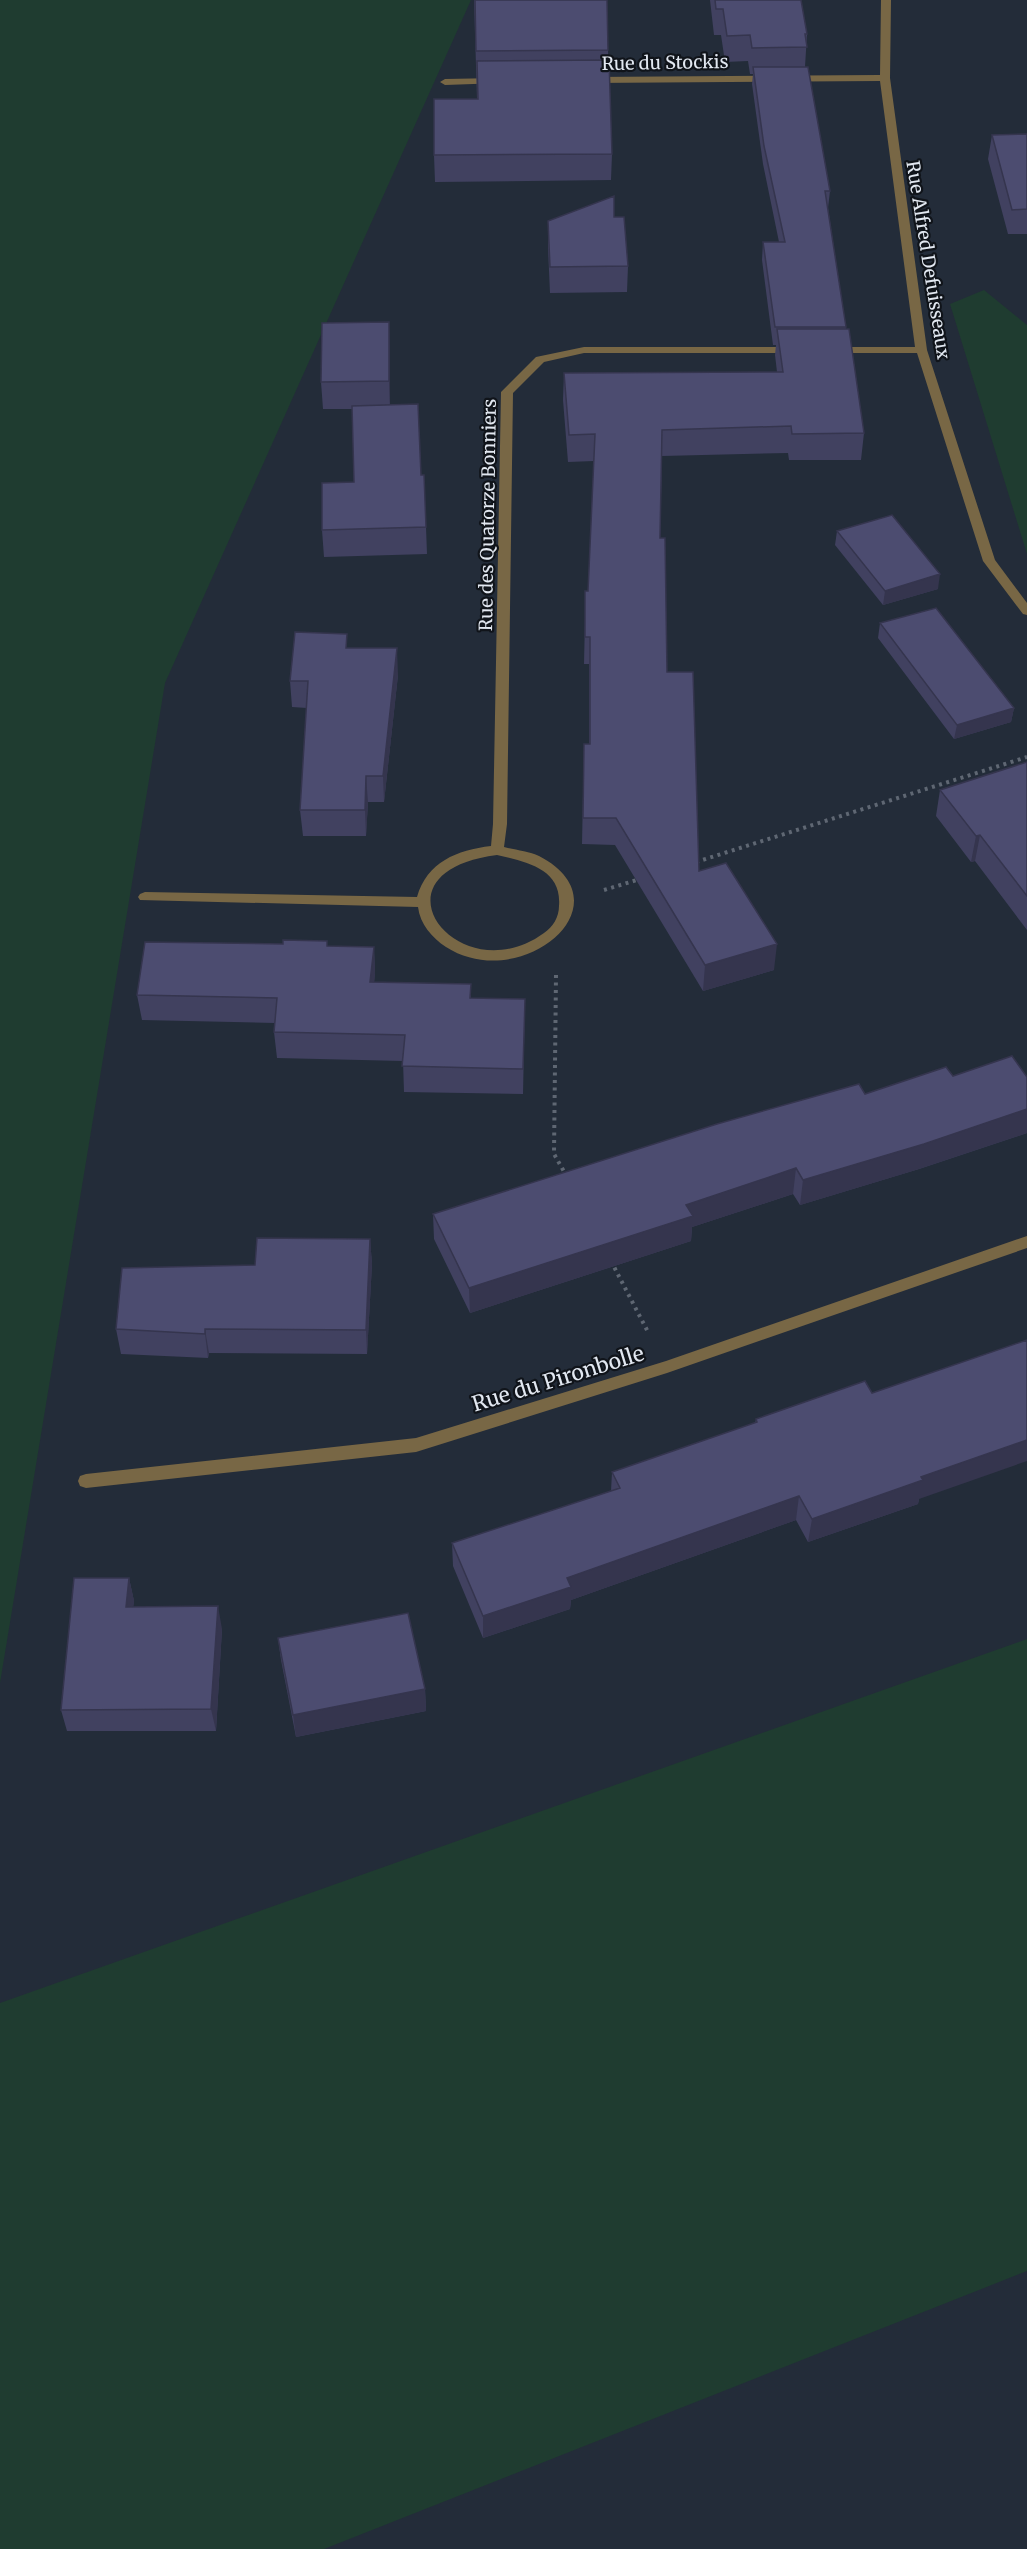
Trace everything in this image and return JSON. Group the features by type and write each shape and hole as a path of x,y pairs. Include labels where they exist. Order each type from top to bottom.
{"street":[{"name":"Rue Alfred Defuisseaux","path":"886,0 885,78 921,350 989,561 1027,611"},
{"name":"Rue du Stockis","path":"576,80 885,78"},
{"path":"445,82 504,81"},
{"name":"Rue des Quatorze Bonniers","path":"497,850 500,824 507,392 540,359 584,350 921,350"},
{"path":"497,850 519,853 539,860 555,872 566,886 569,902 566,918 556,933 540,945 519,952 496,955 473,953 453,945 436,934 426,919 422,903 426,886 437,872 453,860 474,852 497,850"},
{"path":"145,897 422,903"},
{"name":"Rue du Pironbolle","path":"86,1481 416,1445 667,1367 1027,1242"}],"path":[{"path":"693,863 1027,757"},
{"path":"569,902 648,877"},
{"path":"556,933 554,1154 570,1184"},
{"path":"608,1255 667,1367"}],"green space":[{"path":"0,0 471,0 165,683 0,1683"},
{"path":"984,290 1027,325 1027,554 950,304"},
{"path":"1027,1639 1027,2271 324,2549 0,2549 0,2003"}],"building":[{"path":"475,0 607,0 608,50 476,51"},
{"path":"715,0 801,0 807,47 752,48 750,35 727,36 723,9 716,9"},
{"path":"609,60 612,154 434,155 434,99 478,99 477,61"},
{"path":"753,67 808,67 830,191 825,191 846,327 775,327 763,242 785,242 764,146"},
{"path":"1027,134 1027,209 1012,210 992,135"},
{"path":"614,196 614,217 624,217 628,266 550,267 548,221"},
{"path":"389,322 389,381 321,382 322,323"},
{"path":"777,329 849,329 864,433 792,434 791,426 662,430 660,538 665,538 667,672 693,672 699,871 726,863 777,944 705,965 616,818 583,818 584,744 590,744 590,637 585,637 585,591 588,591 595,434 569,435 564,373 783,372"},
{"path":"418,404 426,527 322,530 322,483 354,482 352,406"},
{"path":"892,515 940,574 885,591 837,531"},
{"path":"936,608 1014,708 957,725 880,623"},
{"path":"295,632 347,634 346,648 397,648 383,776 366,776 365,810 300,810 308,681 290,681"},
{"path":"1027,762 1027,896 980,835 976,836 940,790"},
{"path":"283,940 327,941 327,946 374,947 370,982 471,984 470,998 525,999 523,1069 402,1066 405,1035 274,1032 277,998 137,995 145,942 283,944"},
{"path":"1012,1056 1027,1077 1027,1109 924,1144 803,1180 796,1168 686,1205 693,1216 469,1288 433,1214 717,1124 859,1084 865,1094 946,1067 953,1076"},
{"path":"257,1238 370,1239 366,1330 205,1329 205,1334 116,1329 122,1268 255,1265"},
{"path":"1027,1340 1027,1440 921,1477 923,1480 812,1519 799,1496 567,1578 571,1587 483,1616 452,1543 620,1488 612,1472 757,1422 756,1419 865,1381 872,1393"},
{"path":"74,1578 129,1578 126,1607 218,1606 211,1709 61,1710"},
{"path":"408,1613 425,1689 293,1715 278,1638"}]}
